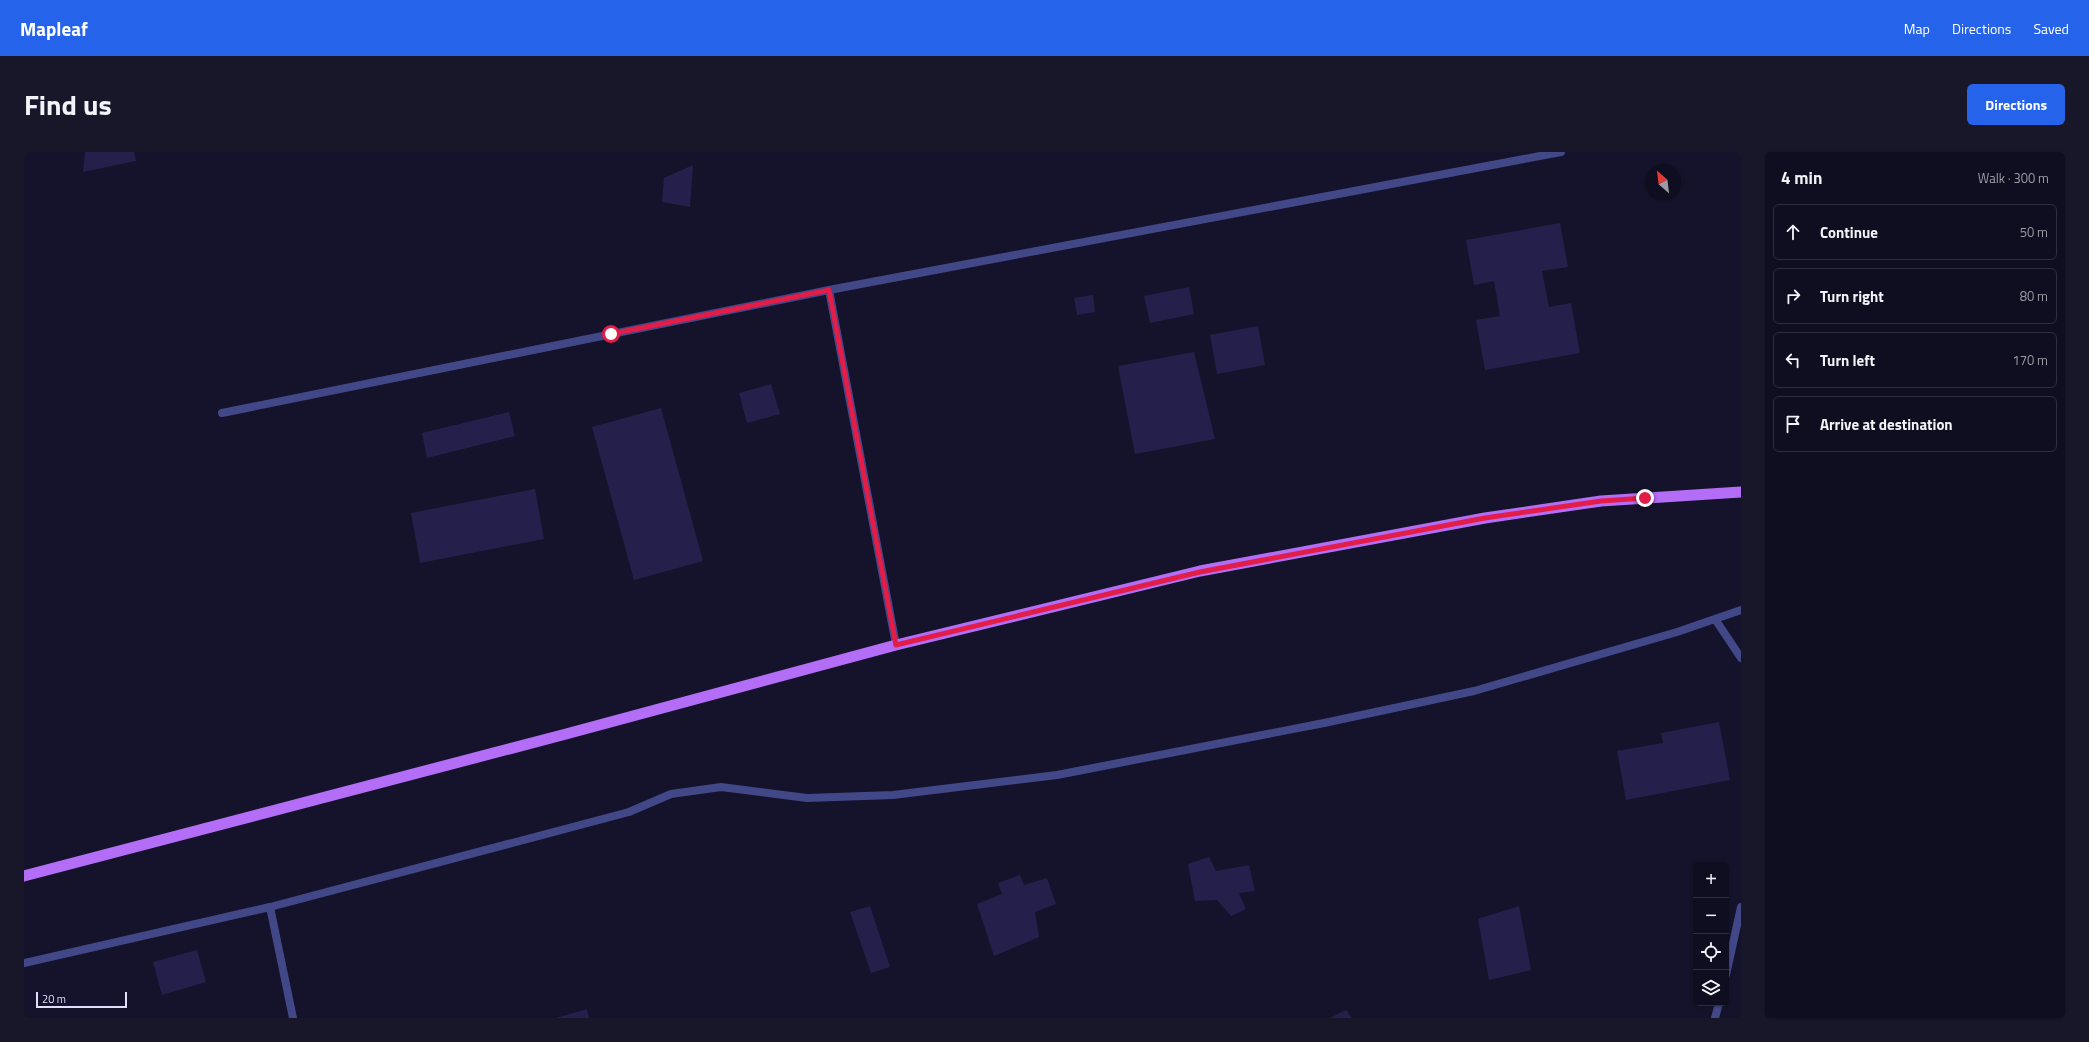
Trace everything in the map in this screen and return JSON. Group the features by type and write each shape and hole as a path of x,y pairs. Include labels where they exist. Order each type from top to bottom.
{"main road":[{"path":"24,876 566,734 896,645 1200,572 1485,518 1601,501 1741,492"}],"street":[{"path":"222,413 829,290 1561,152"},
{"path":"829,290 896,645"},
{"path":"24,963 270,907 629,812 671,794 721,787 807,798 893,795 1057,775 1332,721 1474,691 1677,632 1741,610"},
{"path":"1715,619 1741,658"},
{"path":"270,907 293,1018"},
{"path":"1727,970 1741,907"},
{"path":"1715,1018 1717,1006"}],"building":[{"path":"85,152 134,152 136,161 83,172"},
{"path":"693,165 690,207 662,202 664,178"},
{"path":"1560,223 1568,267 1542,271 1549,307 1571,303 1580,353 1485,370 1476,320 1500,316 1494,281 1474,285 1466,240"},
{"path":"1189,287 1194,314 1150,323 1144,296"},
{"path":"1093,295 1095,312 1077,315 1074,298"},
{"path":"1258,326 1265,365 1217,374 1210,335"},
{"path":"1194,352 1215,439 1135,454 1118,366"},
{"path":"771,384 780,414 747,423 739,393"},
{"path":"661,408 703,561 634,580 592,427"},
{"path":"509,412 515,436 427,458 422,433"},
{"path":"535,489 544,539 420,563 411,513"},
{"path":"1719,722 1730,780 1626,800 1617,751 1663,743 1661,733"},
{"path":"1209,857 1216,871 1249,865 1255,891 1239,893 1246,909 1231,916 1217,900 1195,901 1188,864"},
{"path":"1020,875 1024,885 1047,878 1056,904 1035,912 1039,937 994,956 977,904 1002,894 998,883"},
{"path":"870,906 890,967 871,973 850,912"},
{"path":"1519,906 1531,970 1489,980 1478,919"},
{"path":"197,950 206,982 162,995 153,962"},
{"path":"587,1009 589,1018 556,1018"},
{"path":"1346,1010 1352,1018 1330,1018"}],"route":[{"path":"611,334 829,290 896,645 1200,572 1485,518 1601,501 1645,498"}]}
